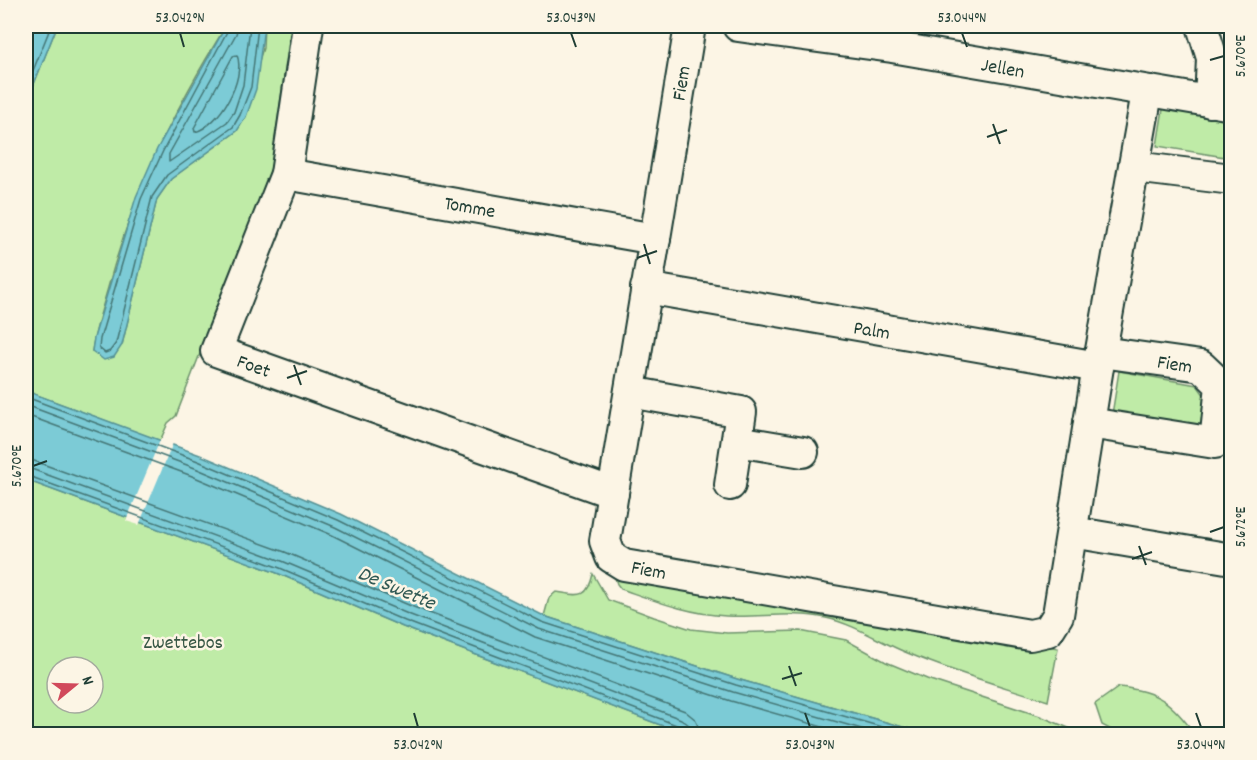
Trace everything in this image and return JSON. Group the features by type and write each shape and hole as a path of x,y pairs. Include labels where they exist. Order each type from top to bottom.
{"street":[{"name":"Foet","path":"308,26 286,174 216,351 613,493"},
{"name":"Fiem","path":"690,26 605,541 611,557 624,565 1030,635 1048,631 1058,615 1099,359 1148,93"},
{"name":"Jellen","path":"738,26 893,36 1148,93 1221,103"},
{"path":"1202,26 1212,58 1221,103"},
{"path":"1134,167 1232,180"},
{"name":"Tomme","path":"286,174 655,239"},
{"name":"Palm","path":"646,288 1099,359"},
{"name":"Fiem","path":"1089,423 1223,444 1221,385 1201,366 1099,359"},
{"path":"630,392 741,412 730,485"},
{"path":"737,441 803,452"},
{"path":"1072,532 1232,559"}],"green space":[{"path":"57,26 226,26 189,88 144,182 119,249 97,325 92,351 122,345 157,199 171,179 237,131 263,48 264,26 291,26 271,169 176,416 168,423 160,441 26,391 26,104"},
{"path":"1164,103 1231,114 1231,158 1157,146"},
{"path":"1119,371 1197,385 1210,403 1205,438 1111,421"},
{"name":"Zwettebos","path":"26,480 277,573 403,627 684,734 26,734"},
{"path":"612,569 1058,648 1048,701 927,661 848,625 826,618 801,615 712,615 673,606 621,589"},
{"path":"593,574 608,600 654,617 691,629 727,633 800,631 846,640 886,662 927,679 1040,716 1083,734 927,734 737,679 544,616 549,598 556,592 581,594 588,589"},
{"path":"1119,687 1155,695 1179,714 1195,734 1119,734 1102,725 1095,704"}],"water":[{"path":"26,26 57,26 26,104"},
{"path":"226,26 264,26 256,89 246,117 237,131 171,179 157,199 122,345 114,357 104,360 92,351 94,338 136,197 157,149"},
{"name":"De Swette","path":"26,391 200,455 341,514 544,616 737,679 927,734 684,734 403,627 277,573 26,480"}],"pier":[{"path":"161,438 173,443 139,525 126,521"}]}
